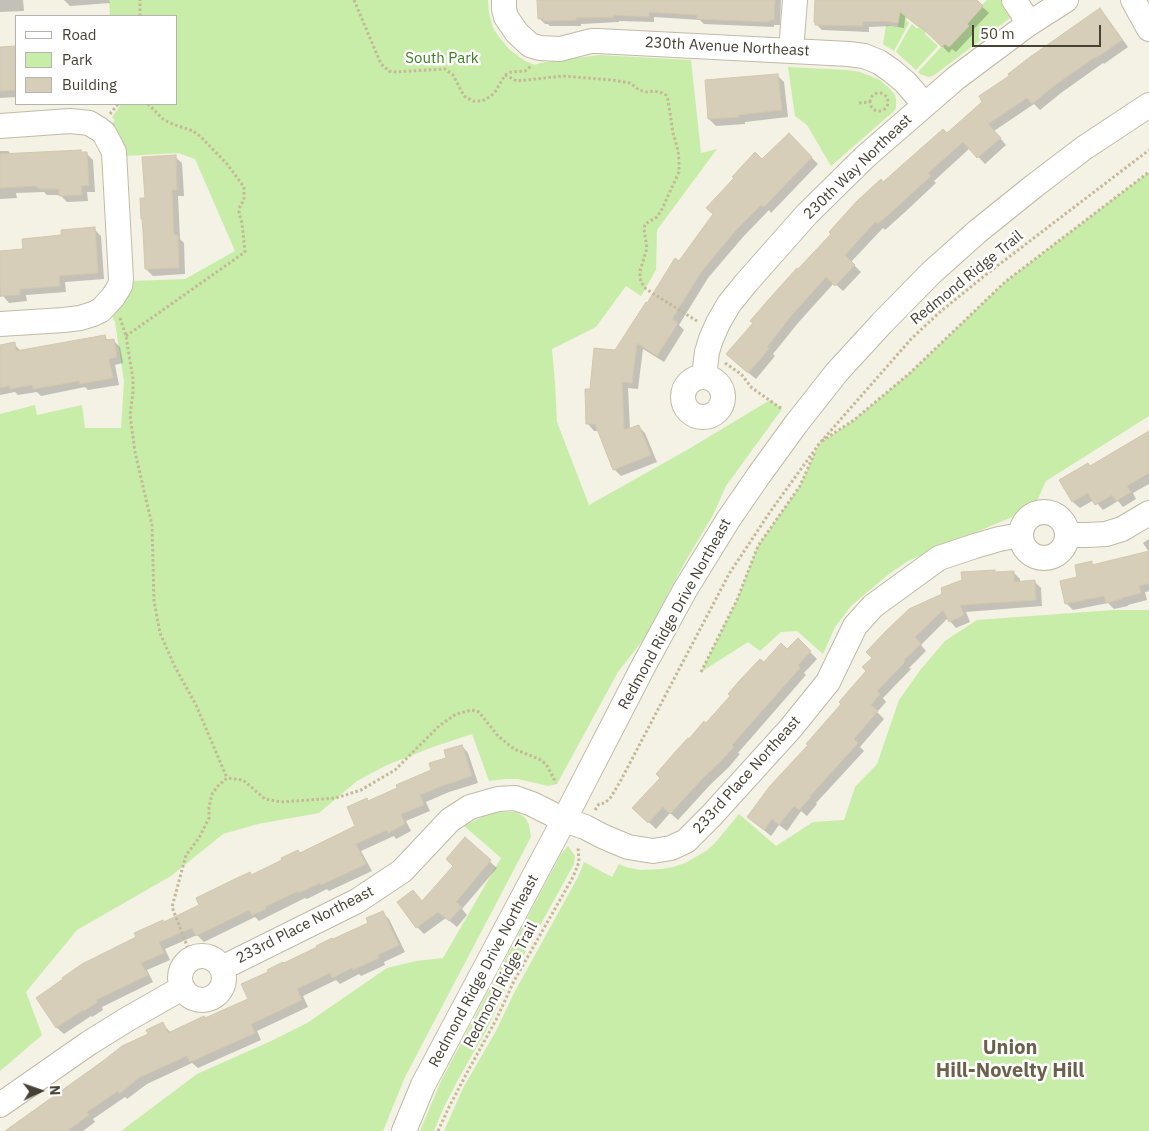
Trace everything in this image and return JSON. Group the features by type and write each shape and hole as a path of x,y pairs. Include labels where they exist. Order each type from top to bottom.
{"street":[{"name":"230th Avenue Northeast","path":"504,0 506,17 517,33 530,45 540,48 560,49 598,41 864,56 879,62 892,71 906,83 924,104"},
{"path":"791,51 795,0"},
{"path":"1014,0 1022,12 1027,25"},
{"name":"230th Way Northeast","path":"704,376 709,346 718,323 730,304 807,214 859,162 924,104 971,66 1027,25 1066,0"},
{"path":"1133,0 1149,29"},
{"name":"Redmond Ridge Drive Northeast","path":"404,1131 423,1085 685,590 728,520 791,431 837,372 930,273 1034,186 1084,148 1149,105"},
{"path":"0,126 70,121 104,122 108,140 114,152 121,279 114,310 102,310 80,318 0,324"},
{"path":"1043,511 1050,512 1059,517 1064,522 1068,535 1062,550 1056,555 1040,558 1026,550 1020,535 1025,521 1036,512 1043,511"},
{"path":"1068,535 1106,534 1122,529 1149,513"},
{"name":"233rd Place Northeast","path":"0,1105 89,1043 182,988 188,996 195,999 203,1001 210,999 221,990 224,982 222,968 357,901 383,885 402,872 450,820 470,807 498,799 515,798 628,847 653,851 671,848 686,841 790,729 828,682 855,626 874,606 940,558 999,539 1020,535"}],"path":[{"path":"140,0 140,15"},
{"path":"354,0 381,64 389,71 446,69 453,75 464,96 473,101 482,101 491,96 505,75 511,72 525,71 535,62"},
{"path":"505,75 517,81 563,76 612,80 630,83 639,90 654,91 666,95 678,150 679,172 657,217 645,224 647,248 640,277 646,289 702,324"},
{"path":"878,93 884,95 888,102 886,107 875,110 870,105 870,102 873,95 878,93"},
{"path":"859,103 870,102"},
{"path":"104,122 117,105"},
{"path":"126,336 245,252 239,213 240,206 244,200 244,187 201,137 193,131 163,119 149,105"},
{"name":"Redmond Ridge Trail","path":"595,810 600,804 606,803 621,780 729,574 818,444 912,338 940,312 995,267 1149,150"},
{"name":"Redmond Ridge Trail","path":"701,672 737,600 758,546 800,486 818,444 854,420 910,374 1005,282 1149,172"},
{"path":"114,310 122,321 133,379 131,423 135,452 152,525 154,601 160,633 175,667 196,705 227,778"},
{"path":"724,362 741,374 752,388 782,409"},
{"path":"188,948 172,907 186,855 199,838 209,818 212,794 227,778 242,780 265,799 281,802 336,798 361,790 395,770 439,726 456,714 472,710 479,712 498,736 514,749 539,759 546,764 556,784"},
{"name":"Redmond Ridge Trail","path":"438,1131 449,1106 496,1020 514,981 573,877 579,862 579,848"}],"green space":[{"name":"South Park","path":"109,0 488,0 493,28 499,37 510,50 525,61 535,65 599,55 691,60 701,153 717,149 657,230 656,270 641,296 626,286 596,327 552,349 557,422 589,505 687,450 770,400 782,409 726,486 713,515 643,640 618,672 557,784 548,786 518,779 489,781 472,734 387,765 357,781 319,813 258,824 223,834 171,876 77,930 26,992 42,1035 0,1071 0,414 35,405 37,415 82,405 85,428 121,428 124,381 115,322 111,314 131,281 185,279 235,251 195,159 178,153 126,156 110,125 115,120 112,117 120,105 178,105 178,15 110,15"},
{"path":"901,0 906,20 909,23 894,51 883,44 886,25 898,27"},
{"path":"987,0 1005,0 1014,15 933,76 929,77 920,74 918,72 942,46 945,44 949,47 969,26 967,24"},
{"path":"912,24 917,29 919,27 926,32 925,34 938,46 916,70 896,52"},
{"path":"788,67 860,72 880,80 890,89 895,95 896,108 831,166 807,125 795,116"},
{"path":"1149,172 1149,416 1046,481 1036,503 1017,515 908,561 889,574 852,605 835,627 823,654 797,631 781,632 760,651 748,642 701,672 737,600 758,546 800,486 819,444 854,420 910,373 1005,282"},
{"path":"1113,610 1149,610 1149,1131 444,1131 463,1088 496,1031 514,993 578,877 584,862 612,877 619,864 640,870 673,867 685,863 706,851 739,814 776,846 813,822 844,820 855,787 877,764 899,700 921,669 945,641 977,620"},
{"path":"516,812 523,816 529,825 531,837 405,1077 383,1131 121,1131 197,1074 307,1023 387,968 416,961 443,958 501,858 464,826 488,814"},
{"path":"568,846 575,856 574,864 510,980 486,1031 444,1107 434,1131 420,1131 441,1081 561,854"}],"building":[{"path":"537,0 775,0 774,20 769,20 769,22 697,19 697,15 649,12 649,17 613,15 614,17 543,21 543,18 538,19"},
{"path":"815,0 977,0 983,6 967,24 969,26 949,47 945,44 942,47 920,26 900,12 898,23 884,21 863,22 863,26 815,25"},
{"path":"1100,8 1122,40 1054,86 1032,104 1027,98 988,124 1001,138 977,158 963,142 928,173 931,176 878,224 875,222 845,255 855,265 835,286 826,277 791,316 767,347 769,349 748,373 726,354 753,323 750,321 797,268 831,234 829,232 857,201 881,179 883,182 943,129 947,133 982,102 979,96 1009,76 1008,74 1030,57"},
{"path":"15,46 15,90 0,91 0,47"},
{"path":"778,74 782,110 738,115 739,117 708,119 705,80"},
{"path":"789,133 812,157 764,207 761,205 736,230 702,271 672,319 678,323 657,356 637,343 632,383 622,382 624,430 639,425 651,455 613,470 595,424 586,424 585,389 590,389 594,348 615,350 675,258 679,261 713,214 706,208 755,152 762,159"},
{"path":"81,150 81,152 87,152 89,185 81,186 82,195 59,196 59,189 39,189 36,186 0,188 0,154"},
{"path":"176,155 177,190 172,190 174,235 178,235 179,268 145,269 140,198 145,198 142,157"},
{"path":"95,227 98,273 59,276 60,286 20,289 20,295 1,296 0,251 23,249 22,239 61,235 61,230"},
{"path":"105,335 106,340 114,339 117,357 109,359 113,378 80,384 79,381 33,389 32,385 10,389 10,386 0,388 0,345 15,342 16,351"},
{"path":"1149,431 1149,473 1127,486 1131,492 1116,501 1112,495 1095,505 1088,493 1072,502 1059,480 1088,463 1090,466"},
{"path":"1149,551 1149,583 1139,586 1141,593 1106,603 1104,596 1065,604 1060,581 1077,577 1075,565 1092,561 1092,565"},
{"path":"995,570 995,572 1014,571 1014,582 1035,580 1036,600 960,605 964,615 949,622 943,610 915,637 921,644 877,691 880,694 871,705 878,711 854,739 858,743 799,810 794,806 779,825 772,819 764,830 747,817 770,786 808,745 806,744 841,704 839,702 866,671 862,667 872,658 866,652 885,632 909,609 942,594 941,588 962,580 961,572"},
{"path":"798,638 811,651 798,665 800,668 732,745 734,747 670,814 663,807 648,823 632,808 660,778 656,774 704,721 706,723 730,696 728,694 760,659 764,662 781,643 787,649"},
{"path":"462,745 472,776 420,795 424,805 401,814 405,824 388,833 387,830 356,844 366,864 321,885 320,883 299,893 298,891 252,915 249,910 196,936 192,928 159,942 164,953 141,963 148,975 96,1000 98,1002 56,1028 36,998 82,964 136,937 134,933 163,920 164,922 199,905 196,898 250,872 251,875 298,850 300,853 355,826 347,807 367,798 368,801 397,788 396,785 431,770 429,763 446,758 444,750"},
{"path":"465,837 491,860 456,902 462,907 449,921 438,912 416,928 397,902 413,890 422,901 453,866 446,859"},
{"path":"383,911 399,945 378,955 379,958 353,970 352,968 332,978 330,973 297,989 302,1000 251,1024 255,1033 190,1062 187,1056 140,1077 119,1094 118,1091 87,1112 89,1115 67,1131 5,1131 122,1046 148,1034 146,1030 163,1022 168,1033 204,1016 205,1018 248,999 241,984 332,938 368,923 366,918"}],"district":[{"name":"Union Hill-Novelty Hill","path":"1010,1060"}]}
